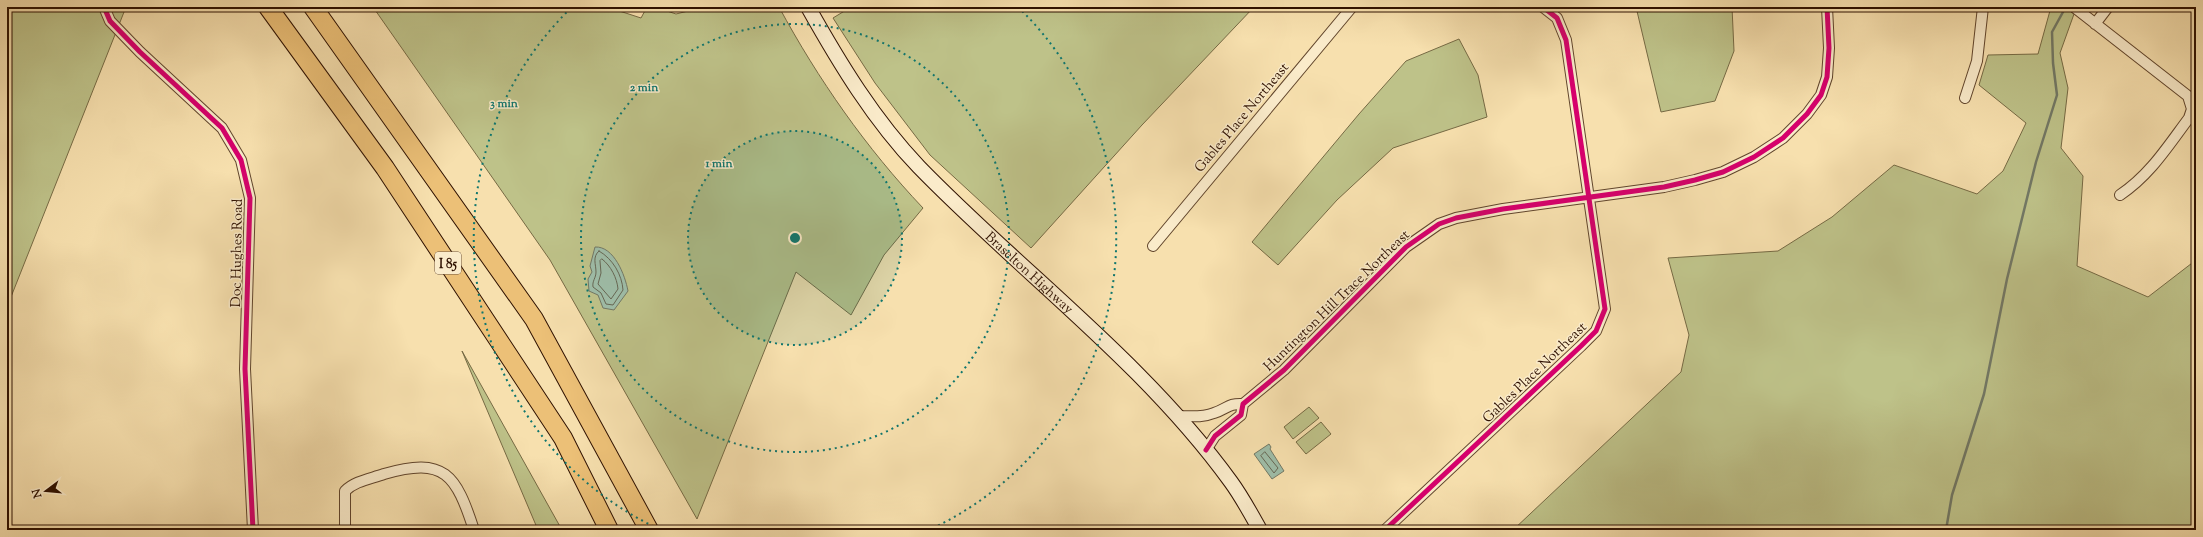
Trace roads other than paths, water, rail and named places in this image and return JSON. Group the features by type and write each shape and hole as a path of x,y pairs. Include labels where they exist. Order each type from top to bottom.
{"highway":[{"name":"I 85","path":"268,7 385,168 563,438 609,530"},
{"name":"I 85","path":"313,7 534,319 649,530"}],"main road":[{"name":"Braselton Highway","path":"808,7 831,49 864,100 918,166 1119,355 1206,450 1232,483 1260,530"}],"street":[{"name":"Doc Hughes Road","path":"104,7 110,21 140,52 222,128 242,160 250,198 245,369 253,530"},
{"name":"Gables Place Northeast","path":"1153,246 1352,7"},
{"name":"Gables Place Northeast","path":"1384,530 1596,331 1605,309 1590,197 1566,40 1557,18 1543,7"},
{"name":"Huntington Hill Trace Northeast","path":"1206,450 1215,436 1241,415 1243,404 1284,370 1406,247 1439,224 1456,218 1497,211 1664,187 1724,172 1754,157 1783,138 1807,114 1821,95 1827,77 1829,48 1827,7"},
{"path":"1965,98 1977,61 1983,7"},
{"path":"2074,7 2188,96 2192,109 2190,118 2149,171 2137,184 2120,195"},
{"path":"2096,24 2108,7"},
{"name":"Huntington Hill Trace Northeast","path":"1176,416 1215,413 1232,403 1243,404"},
{"path":"345,530 345,491 352,484 406,468 423,467 436,470 451,479 463,496 474,530"}],"water":[{"path":"595,247 608,251 613,256 624,277 628,291 614,310 603,308 598,295 589,291 588,279 592,272 590,266"},
{"path":"1269,444 1271,447 1270,449 1284,471 1272,479 1254,454"}],"waterway":[{"path":"1946,530 1952,495 1984,394 2007,279 2036,162 2057,95 2053,63 2052,32 2063,12"}]}
